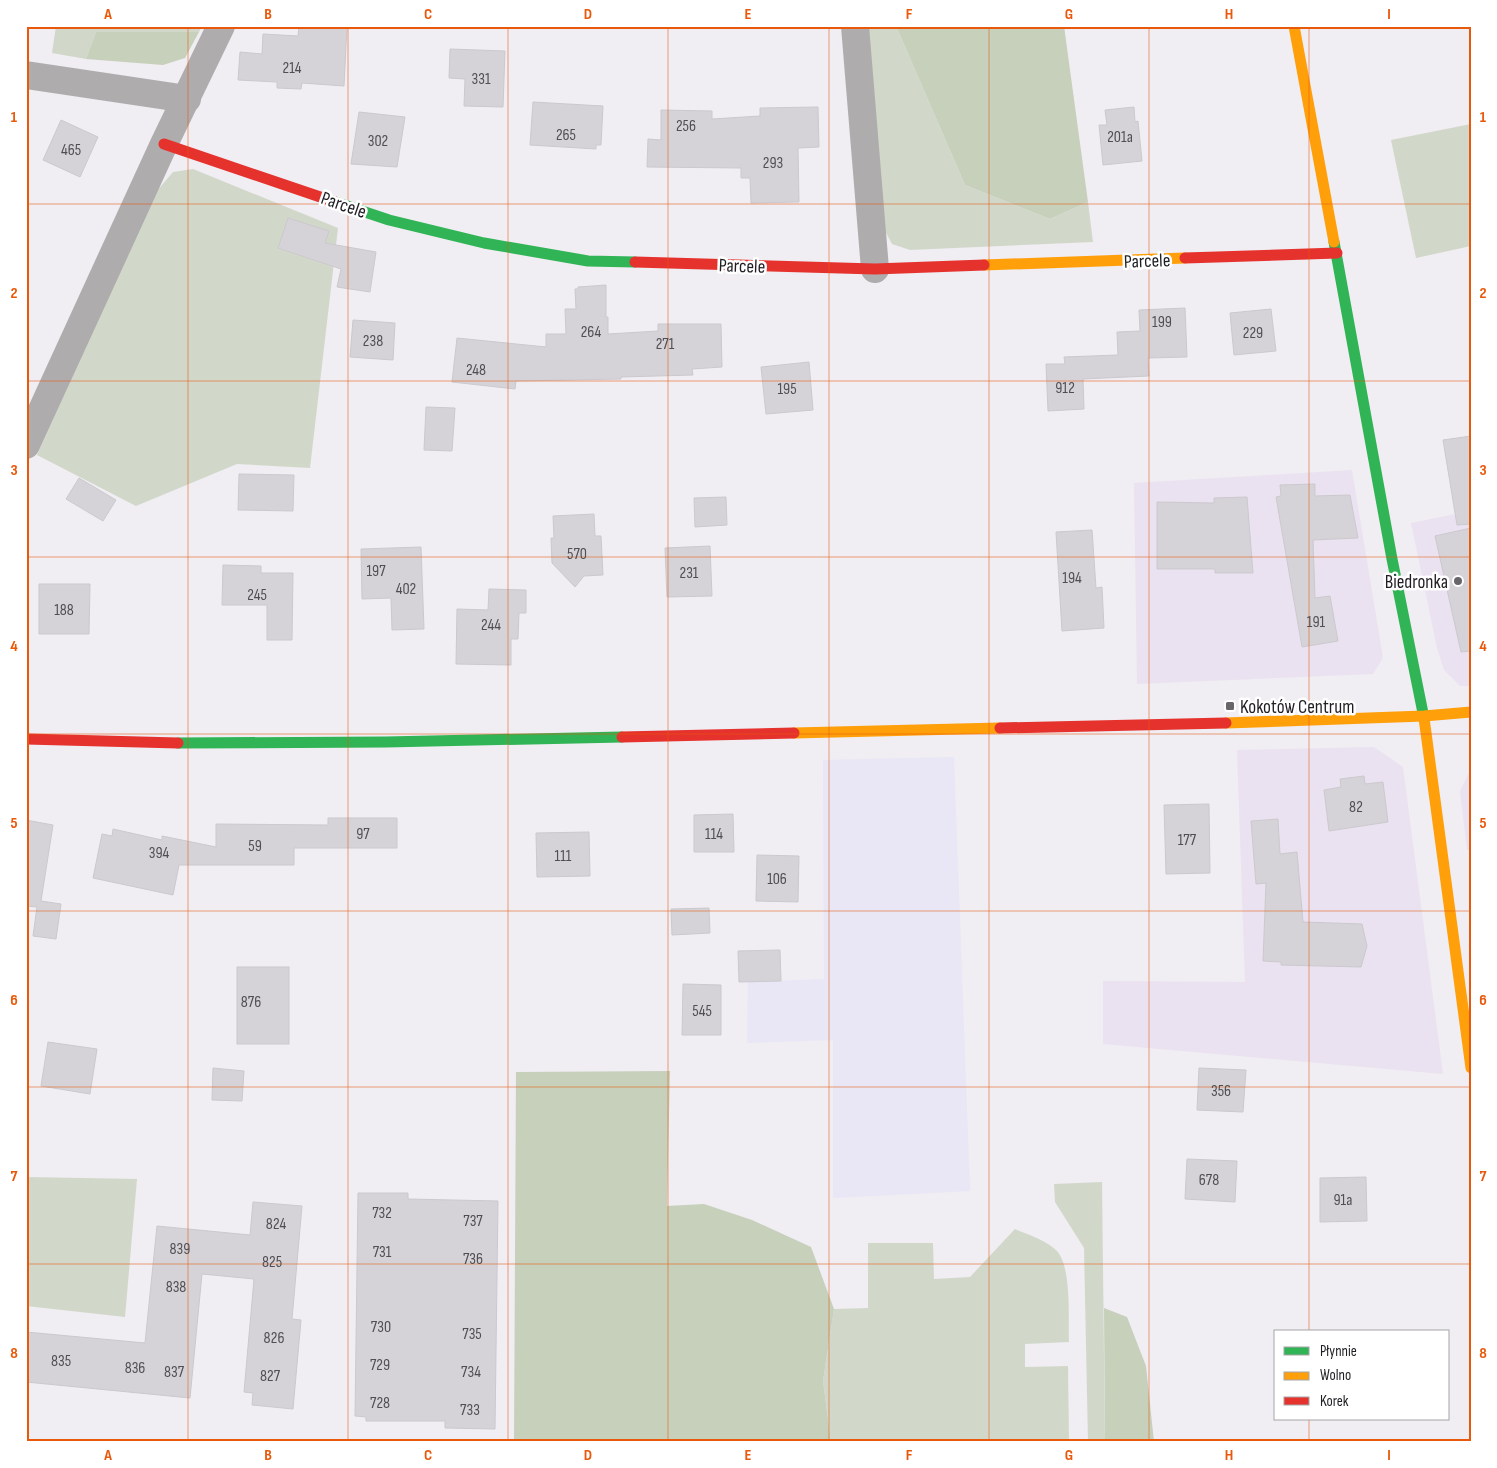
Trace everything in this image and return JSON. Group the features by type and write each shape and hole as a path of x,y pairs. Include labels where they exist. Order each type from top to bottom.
{"street":[{"path":"26,445 164,144 221,26"},
{"path":"855,26 875,269"},
{"path":"1294,26 1392,559 1424,716 1471,1068"},
{"path":"26,75 187,99"},
{"name":"Parcele","path":"164,144 389,220 484,243 588,261 875,269 1337,253"},
{"path":"26,739 203,744 386,742 1278,722 1424,716 1471,712"}],"shaded area":[{"path":"1352,470 1383,658 1373,674 1137,684 1134,483"},
{"path":"1471,511 1471,686 1460,686 1444,670 1437,648 1411,523"},
{"path":"1374,747 1403,767 1443,1074 1103,1044 1103,981 1245,982 1237,750"},
{"path":"954,757 970,1191 833,1198 833,1040 747,1043 748,982 824,979 823,760"},
{"path":"1471,769 1471,850 1467,850 1460,791"}],"green space":[{"path":"56,26 202,26 199,32 96,32 86,59 52,53"},
{"path":"865,26 896,26 965,185 1050,219 1088,202 1093,242 910,250 892,244 881,223"},
{"path":"896,26 1064,26 1088,202 1050,219 965,185"},
{"path":"96,32 199,32 185,58 163,65 86,59"},
{"path":"1471,124 1471,246 1416,258 1391,140"},
{"path":"193,169 338,228 310,468 237,464 136,506 37,455 156,192 173,172"},
{"path":"670,1071 667,1206 704,1204 752,1220 811,1247 834,1309 823,1381 831,1442 514,1442 516,1072"},
{"path":"26,1177 137,1179 125,1317 26,1306"},
{"path":"1102,1182 1105,1442 1088,1442 1084,1248 1055,1202 1054,1184"},
{"path":"1015,1229 1053,1247 1062,1259 1065,1269 1068,1294 1069,1342 1025,1344 1025,1367 1068,1366 1069,1442 831,1442 823,1381 834,1309 868,1308 868,1243 933,1243 934,1279 970,1277"},
{"path":"1104,1308 1127,1317 1146,1366 1154,1442 1105,1442"}],"building":[{"path":"299,26 347,26 344,86 302,83 301,89 277,88 277,82 238,80 240,52 262,54 263,34 298,36"},
{"path":"450,49 505,51 503,107 464,106 465,79 449,78"},
{"path":"533,102 603,106 601,145 596,145 596,149 530,145"},
{"path":"818,107 819,147 798,148 799,202 751,203 750,178 741,178 741,168 647,167 648,139 661,140 661,110 712,111 712,119 760,116 760,108"},
{"path":"1134,107 1135,122 1138,121 1142,161 1103,165 1099,125 1107,125 1105,110"},
{"path":"359,112 405,117 397,167 351,164"},
{"path":"61,120 98,137 80,177 43,160"},
{"path":"288,218 329,231 325,243 376,252 370,292 337,287 341,269 278,248"},
{"path":"606,285 608,334 658,331 658,324 721,324 722,367 692,369 693,375 621,377 621,379 516,381 515,389 452,382 457,338 546,347 546,334 566,334 565,309 576,309 575,289 578,289 578,287"},
{"path":"1185,308 1187,357 1148,358 1149,376 1083,379 1084,409 1048,411 1046,364 1065,364 1064,357 1118,355 1117,332 1140,331 1139,310"},
{"path":"1271,309 1276,351 1234,355 1230,313"},
{"path":"353,320 395,323 393,360 350,357"},
{"path":"809,362 813,410 766,414 761,367"},
{"path":"426,407 455,408 452,451 424,450"},
{"path":"1471,436 1471,524 1457,525 1443,440"},
{"path":"239,474 294,475 293,511 238,510"},
{"path":"79,478 116,500 103,521 66,499"},
{"path":"1315,484 1315,496 1350,495 1358,538 1313,540 1315,598 1330,596 1338,641 1302,647 1276,497 1281,496 1280,485"},
{"path":"726,497 727,525 695,527 694,498"},
{"path":"1247,497 1253,573 1215,573 1215,569 1157,569 1157,502 1214,503 1214,498"},
{"path":"594,514 595,536 601,536 603,575 584,576 575,587 552,563 551,538 554,538 553,516"},
{"name":"Biedronka","path":"1471,528 1471,651 1461,652 1435,536"},
{"path":"1092,530 1096,588 1102,587 1104,628 1062,631 1056,532"},
{"path":"710,546 712,596 667,597 665,548"},
{"path":"421,547 424,629 392,630 391,598 362,599 361,549"},
{"path":"223,565 261,566 261,573 293,573 292,640 267,640 267,605 222,605"},
{"path":"39,584 90,584 89,634 39,634"},
{"path":"489,589 526,590 526,613 519,613 518,639 511,639 511,665 456,664 457,609 488,610"},
{"path":"1364,776 1365,784 1383,782 1388,822 1329,831 1324,790 1341,787 1340,779"},
{"path":"1209,804 1210,873 1166,874 1164,805"},
{"path":"733,814 734,852 694,852 694,815"},
{"path":"328,818 397,818 397,848 294,848 294,865 179,865 173,895 93,878 102,834 112,836 113,829 162,840 162,836 216,847 216,824 328,825"},
{"path":"1278,819 1280,854 1297,852 1303,922 1362,924 1367,946 1361,967 1281,965 1281,962 1263,961 1266,883 1256,884 1251,821"},
{"path":"26,820 53,825 41,901 61,904 56,939 33,936 37,907 26,906"},
{"path":"589,832 590,876 537,877 536,833"},
{"path":"757,855 799,856 798,902 756,901"},
{"path":"709,908 710,933 672,935 671,909"},
{"path":"780,950 781,981 739,982 738,951"},
{"path":"237,967 289,967 289,1044 237,1044"},
{"path":"683,984 721,985 721,1035 682,1035"},
{"path":"48,1042 97,1049 90,1094 41,1086"},
{"path":"213,1068 244,1071 242,1101 212,1100"},
{"path":"1199,1068 1246,1070 1243,1112 1197,1110"},
{"path":"1187,1159 1237,1161 1235,1202 1185,1199"},
{"path":"1366,1177 1367,1221 1320,1222 1320,1178"},
{"path":"358,1193 408,1193 408,1199 498,1201 495,1429 445,1428 445,1421 366,1421 366,1417 355,1416"},
{"path":"253,1202 302,1206 292,1319 301,1320 293,1409 252,1405 253,1393 244,1392 254,1279 202,1274 190,1398 26,1382 26,1332 145,1343 157,1226 250,1235"}],"traffic: fast":[{"path":"335,202 389,220 484,243 588,261 635,262"},
{"path":"1334,242 1392,559 1424,718"},
{"path":"178,743 386,742 622,737"}],"traffic: slow":[{"path":"1294,26 1334,242"},
{"path":"984,265 1185,258"},
{"path":"1226,723 1424,716 1471,712"},
{"path":"1424,718 1471,1068"},
{"path":"794,733 1000,728"}],"traffic: jam":[{"path":"164,144 335,202"},
{"path":"1185,258 1337,253"},
{"path":"635,262 875,269 984,265"},
{"path":"1000,728 1226,723"},
{"path":"622,737 794,733"},
{"path":"26,739 178,743"}],"place":[{"name":"Biedronka","path":"1458,581"},
{"name":"Kokotów Centrum","path":"1230,706"}]}
